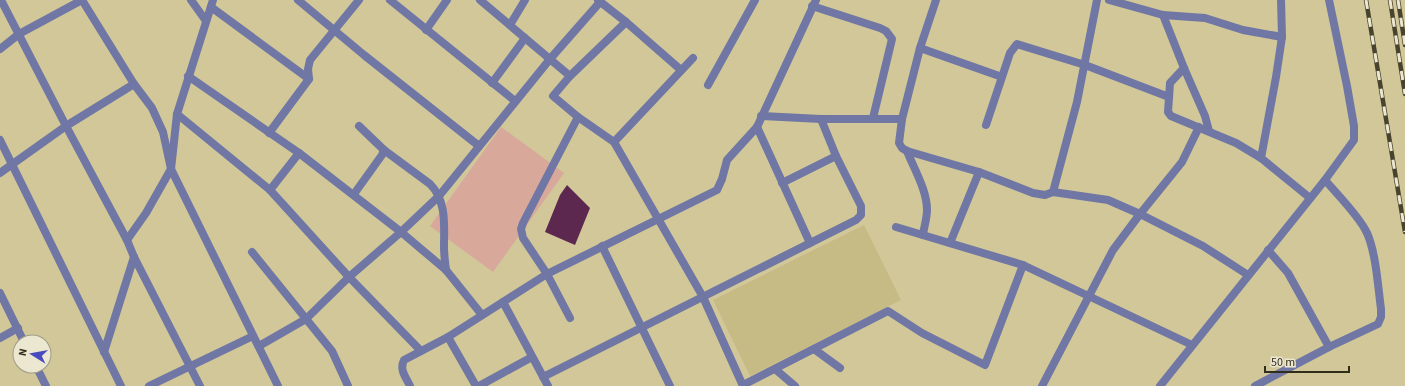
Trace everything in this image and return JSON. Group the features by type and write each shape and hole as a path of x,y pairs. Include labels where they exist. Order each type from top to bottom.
{"street":[{"path":"1,0 127,240 134,257 200,386"},
{"path":"0,49 19,34 82,0 134,84 152,108 163,132 171,168 278,386"},
{"path":"191,0 206,21"},
{"path":"298,0 479,146"},
{"path":"269,133 309,79 308,69 310,60 359,0"},
{"path":"390,0 515,101"},
{"path":"426,30 447,0"},
{"path":"480,0 570,76"},
{"path":"510,25 525,0"},
{"path":"708,85 755,0"},
{"path":"936,0 920,48 902,119 899,143 902,148 906,151 979,172 1033,193 1045,195 1053,192 1108,200 1140,214 1203,246 1248,276"},
{"path":"1053,192 1077,102 1097,0"},
{"path":"1109,0 1163,15 1205,18 1243,30 1282,37"},
{"path":"1261,158 1282,37 1281,0"},
{"path":"1160,386 1325,180 1354,140 1354,126 1347,86 1329,0"},
{"path":"259,346 306,319 349,277 401,232 439,196 550,59 603,2 681,70"},
{"path":"127,240 146,213 171,168 177,114 212,3 309,79"},
{"path":"410,386 402,370 404,360 448,337 547,274 717,190 722,179 727,160 757,127 814,3 880,28 886,31 892,39 872,118"},
{"path":"1163,15 1205,116 1209,131"},
{"path":"626,22 570,76 553,96 578,118 614,142 703,297 743,386 888,311 922,333 985,365 1022,265"},
{"path":"492,83 525,38"},
{"path":"986,125 1010,53 1017,44 1085,65 1169,97"},
{"path":"920,48 1002,77"},
{"path":"614,142 693,58"},
{"path":"1184,68 1170,83 1168,112 1171,116 1236,143 1261,158 1310,198"},
{"path":"188,76 299,153 354,194 401,232 446,270 482,315"},
{"path":"0,173 66,126 134,84"},
{"path":"177,114 270,190 349,277 421,352"},
{"path":"761,116 902,119"},
{"path":"570,318 547,274 523,238 521,229 578,118"},
{"path":"543,377 856,220 861,215 860,206 836,156 821,118"},
{"path":"359,126 384,150 436,190 444,215 444,250 446,270"},
{"path":"757,127 810,243"},
{"path":"1042,386 1113,250 1182,162 1199,127"},
{"path":"0,140 121,386"},
{"path":"354,194 384,150"},
{"path":"906,151 924,191 926,200 927,211 923,235"},
{"path":"270,190 299,153"},
{"path":"782,183 836,156"},
{"path":"950,243 979,172"},
{"path":"1255,386 1329,347 1378,324 1381,317 1372,245 1362,224 1325,180"},
{"path":"896,226 1022,265 1192,345"},
{"path":"602,246 670,386"},
{"path":"1268,250 1288,273 1329,347"},
{"path":"252,252 332,351 348,386"},
{"path":"104,352 134,257"},
{"path":"0,293 21,334"},
{"path":"503,302 548,386"},
{"path":"0,338 18,328"},
{"path":"149,386 253,336"},
{"path":"448,337 476,386"},
{"path":"814,349 840,368"},
{"path":"479,386 532,357"},
{"path":"775,369 796,386"},
{"path":"40,374 45,386"}],"shaded area":[{"path":"501,127 564,173 493,272 430,226"},
{"path":"864,225 901,300 750,376 713,300"}],"building":[{"path":"567,185 590,208 575,245 545,232 560,195"}],"railway":[{"path":"1366,0 1405,232"},
{"path":"1390,0 1405,94"},
{"path":"1398,0 1405,45"}]}
